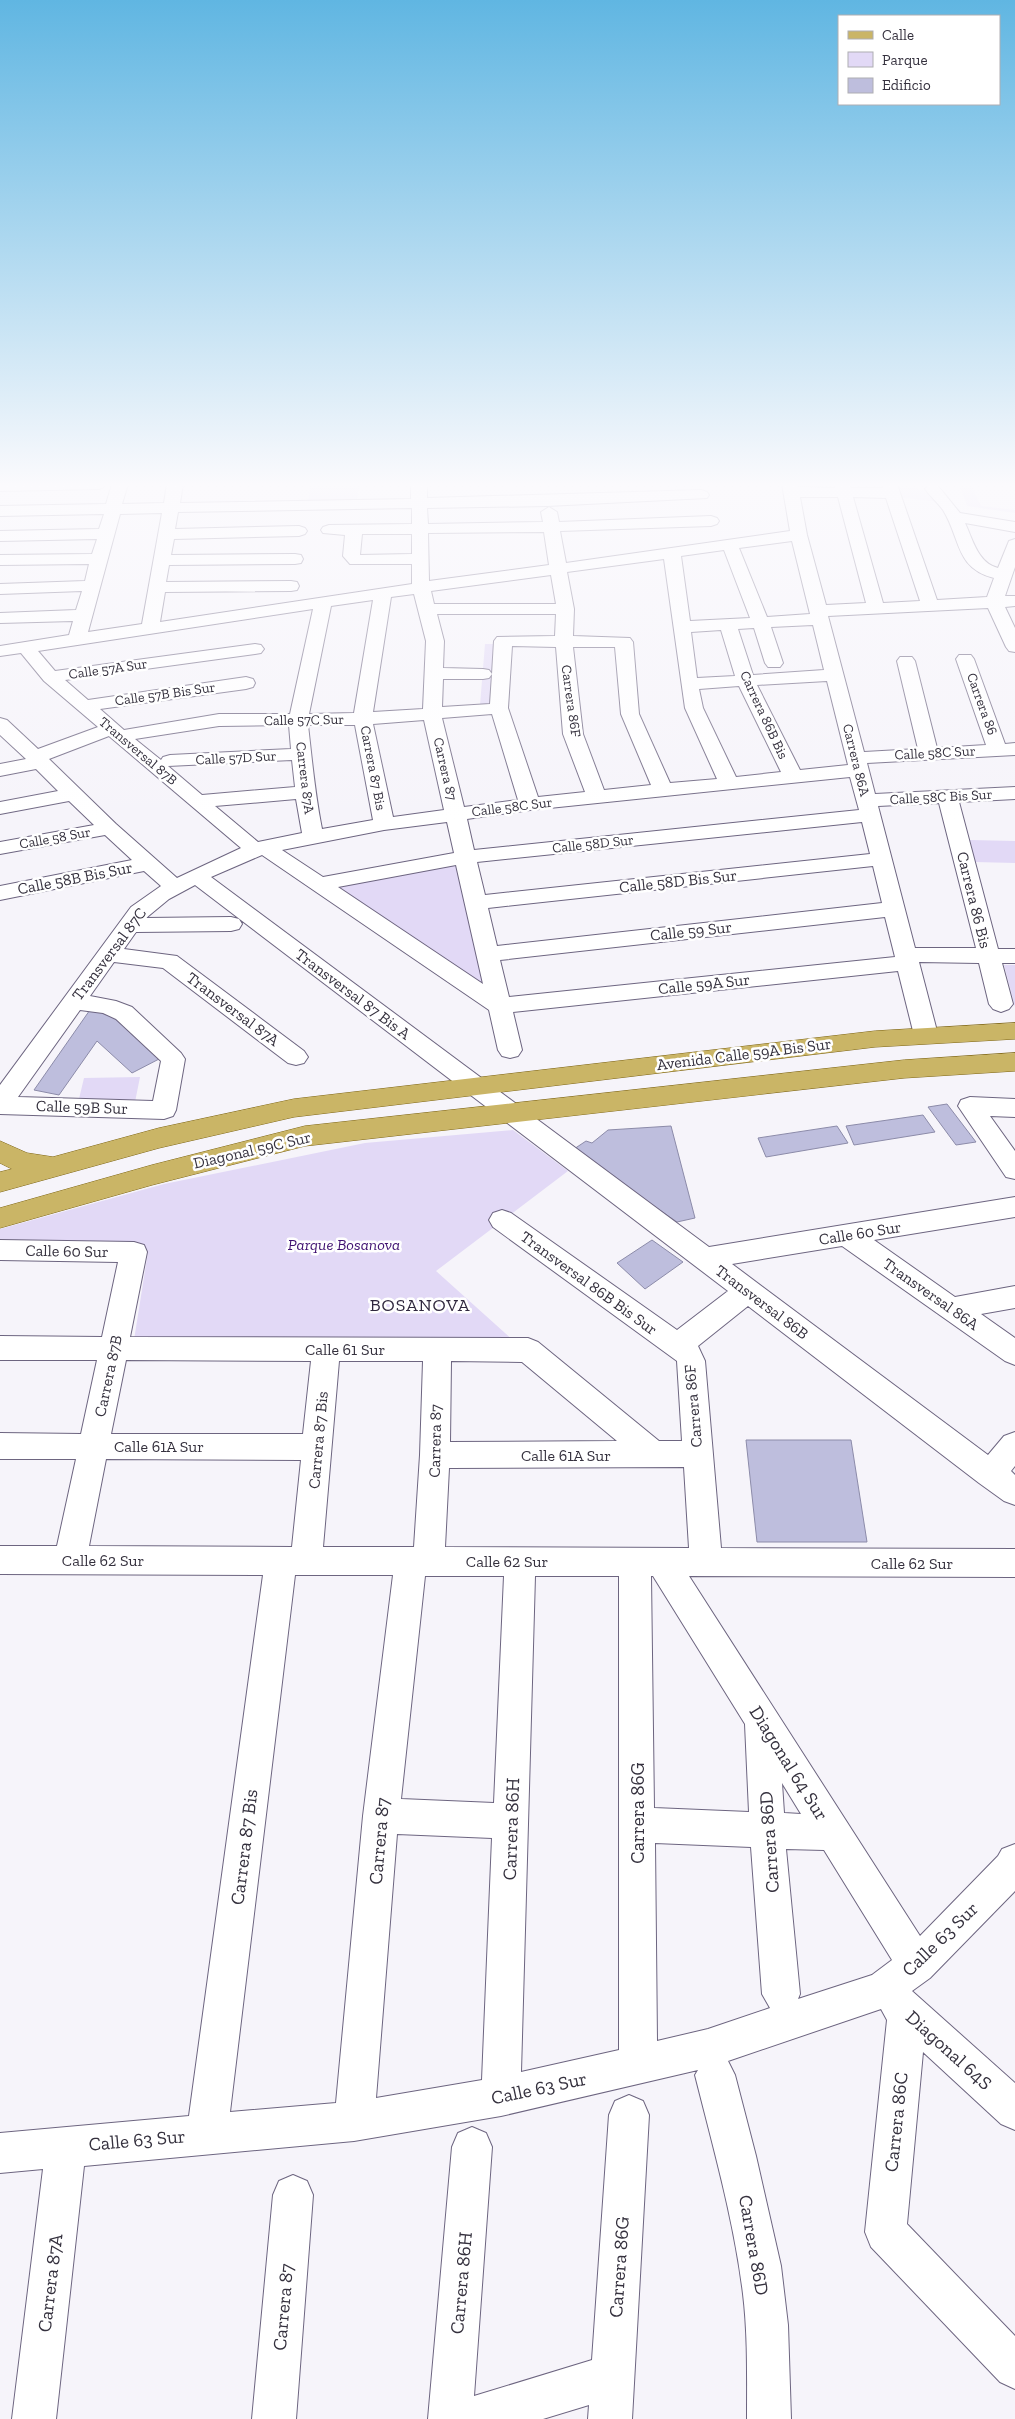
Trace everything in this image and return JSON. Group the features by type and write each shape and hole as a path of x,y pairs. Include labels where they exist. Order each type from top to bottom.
{"main road":[{"name":"Avenida Calle 59A Bis Sur","path":"474,1086 867,1040 1015,1031"},
{"name":"Avenida Calle 59A Bis Sur","path":"510,1112 911,1068 1015,1062"},
{"name":"Diagonal 59C Sur","path":"0,1182 254,1115 358,1099 474,1086"},
{"name":"Diagonal 59C Sur","path":"0,1218 152,1175 297,1138 510,1112"},
{"path":"0,1152 22,1162 53,1167"}],"street":[{"path":"77,639 88,597"},
{"path":"150,628 155,597"},
{"path":"289,607 290,597"},
{"path":"0,651 357,597"},
{"name":"Carrera 87 Bis","path":"382,597 363,719 384,824"},
{"name":"Carrera 87","path":"424,597 435,641 432,714 510,1050"},
{"name":"Carrera 86F","path":"563,597 565,609 564,642 573,734 597,797"},
{"path":"678,597 689,684 701,726 729,783"},
{"path":"751,597 774,663"},
{"name":"Carrera 86A","path":"814,597 926,1035"},
{"path":"873,597 876,608"},
{"path":"928,597 930,606"},
{"path":"996,597 994,602 1014,644"},
{"path":"682,627 761,623 876,608 1015,601"},
{"name":"Carrera 87A","path":"313,837 305,792 303,754 298,721 323,602"},
{"path":"427,609 565,609"},
{"path":"237,720 265,611"},
{"path":"0,618 83,616"},
{"name":"Carrera 86B Bis","path":"728,625 746,682 794,776"},
{"path":"530,804 499,708 503,641 624,642 630,714 663,790"},
{"name":"Transversal 87B","path":"25,647 50,677 197,801 259,849 318,884 500,1006"},
{"name":"Calle 57A Sur","path":"50,677 255,649"},
{"name":"Carrera 86","path":"965,658 1007,750"},
{"path":"906,662 929,754"},
{"path":"435,673 482,674"},
{"path":"689,684 746,682 834,675"},
{"name":"Calle 57B Bis Sur","path":"84,706 246,683"},
{"name":"Calle 57C Sur","path":"0,770 38,760 116,732 219,720 298,721 363,719 489,708"},
{"path":"2,728 175,886"},
{"name":"Calle 58C Sur","path":"175,886 259,849 384,824 530,804 794,776 857,764 929,754 1007,750"},
{"name":"Calle 57D Sur","path":"170,761 303,754"},
{"path":"197,801 305,792"},
{"name":"Calle 58C Bis Sur","path":"868,808 948,797 1015,793"},
{"path":"0,808 73,794"},
{"name":"Carrera 86 Bis","path":"948,797 1001,1004"},
{"name":"Calle 58D Sur","path":"318,884 465,857 868,808"},
{"name":"Calle 58 Sur","path":"0,848 110,828"},
{"name":"Calle 58D Bis Sur","path":"476,903 881,859"},
{"name":"Calle 58B Bis Sur","path":"0,893 150,863"},
{"name":"Transversal 87 Bis A","path":"196,876 510,1112"},
{"name":"Transversal 87C","path":"0,1104 128,925 148,903 175,886"},
{"name":"Calle 59 Sur","path":"488,954 894,909"},
{"path":"128,925 231,924"},
{"name":"Transversal 87A","path":"108,954 169,961 296,1057"},
{"name":"Calle 59A Sur","path":"500,1006 906,959 1015,956"},
{"path":"74,1001 108,1006 124,1013 173,1059"},
{"name":"Calle 59B Sur","path":"0,1104 164,1110 173,1059"},
{"path":"1015,1108 970,1106 1015,1170"},
{"name":"Transversal 86B","path":"510,1112 1015,1492"},
{"name":"Calle 60 Sur","path":"704,1258 1015,1207"},
{"name":"Transversal 86B Bis Sur","path":"502,1220 676,1347"},
{"name":"Transversal 86A","path":"847,1236 1015,1353"},
{"name":"Calle 60 Sur","path":"0,1250 134,1252"},
{"name":"Carrera 87B","path":"70,1560 134,1252"},
{"name":"Carrera 86F","path":"706,1562 690,1361 687,1353 676,1347 748,1291"},
{"path":"953,1308 1015,1297"},
{"name":"Calle 61 Sur","path":"0,1348 528,1350 653,1454"},
{"name":"Carrera 87 Bis","path":"207,2134 294,1561 318,1447 326,1349"},
{"name":"Carrera 87","path":"354,2121 381,1816 435,1455 436,1350"},
{"path":"990,1474 1015,1445"},
{"name":"Calle 61A Sur","path":"0,1446 318,1447"},
{"name":"Calle 61A Sur","path":"435,1455 697,1454"},
{"name":"Calle 62 Sur","path":"0,1560 1015,1563"},
{"name":"Carrera 86H","path":"501,2096 520,1562"},
{"name":"Diagonal 64 Sur","path":"648,1562 762,1720 917,1965"},
{"name":"Carrera 86G","path":"638,2064 637,1826 648,1562"},
{"name":"Carrera 86D","path":"762,1720 766,1830 781,1994"},
{"path":"381,1816 511,1821"},
{"path":"637,1826 834,1833"},
{"name":"Calle 63 Sur","path":"0,2153 354,2121 501,2096 708,2048 895,2001 917,1965 1011,1869 1015,1862"},
{"name":"Diagonal 64S","path":"895,2001 1015,2110"},
{"name":"Carrera 86C","path":"895,2001 886,2232 1015,2367"},
{"name":"Carrera 86D","path":"715,2075 748,2204 764,2294 769,2360 769,2419"},
{"name":"Carrera 86G","path":"610,2419 629,2114"},
{"name":"Carrera 87A","path":"34,2419 66,2146"},
{"name":"Carrera 86H","path":"450,2419 472,2147"},
{"name":"Carrera 87","path":"274,2419 293,2195"},
{"path":"471,2419 612,2376"}],"green space":[{"path":"485,644 498,644 494,706 480,705"},
{"path":"970,840 1015,841 1015,863 975,862"},
{"path":"460,860 490,990 336,885"},
{"path":"1004,965 1015,965 1015,1007"},
{"path":"140,1077 135,1102 78,1103 84,1078"},
{"name":"Parque Bosanova","path":"513,1130 568,1171 436,1271 516,1343 134,1340 148,1252 0,1250 0,1229 164,1184 365,1143"}],"building":[{"path":"92,1007 115,1014 161,1058 132,1073 97,1041 59,1095 34,1090"},
{"path":"947,1104 976,1142 956,1145 928,1107"},
{"path":"923,1115 935,1132 854,1145 846,1126"},
{"path":"671,1126 695,1218 677,1222 571,1151 586,1141 592,1143 608,1130"},
{"path":"837,1126 848,1143 766,1157 758,1138"},
{"path":"652,1240 683,1262 645,1289 617,1263"},
{"path":"746,1440 851,1440 867,1542 757,1542"}],"district":[{"name":"BOSANOVA","path":"420,1305"}]}
